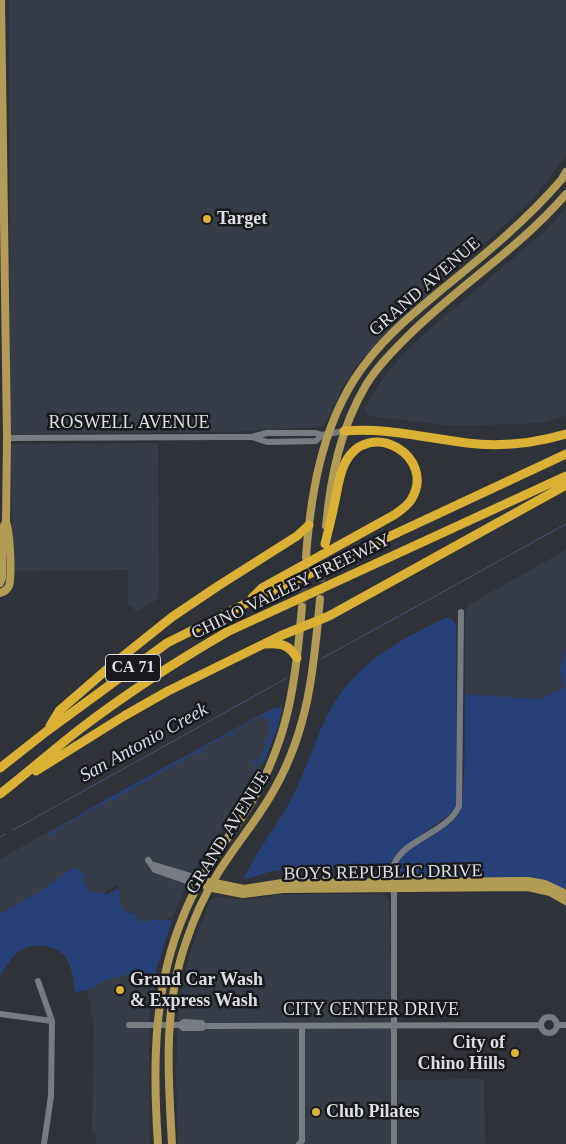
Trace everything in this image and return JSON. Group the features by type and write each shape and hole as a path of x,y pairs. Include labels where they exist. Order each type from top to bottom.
{"highway":[{"path":"344,431 390,431 468,443 499,445 553,438 566,434"},
{"path":"279,583 342,543 394,515 412,500 415,490 415,470 409,457 400,448 390,443 378,442 364,445 350,456 341,473 324,546"},
{"name":"CHINO VALLEY FREEWAY","path":"0,768 47,731 167,644 246,603 279,583 342,558 566,454"},
{"name":"CHINO VALLEY FREEWAY","path":"0,794 81,728 132,692 227,632 566,476"},
{"path":"16,781 27,778 66,752 168,691 264,644 318,621 566,484"},
{"path":"47,731 60,711 139,643 206,594 297,536 309,525"},
{"path":"264,644 286,645 297,658"}],"main road":[{"path":"1,0 3,284 7,438 6,522 9,530 10,585 2,592"},
{"name":"GRAND AVENUE","path":"306,558 309,525 326,434 362,367 380,346 409,318 522,223 544,201 566,172"},
{"name":"GRAND AVENUE","path":"324,546 333,472 344,431 367,384 392,352 423,321 529,233 566,194"},
{"path":"0,583 2,578 2,530 6,522"},
{"name":"GRAND AVENUE","path":"172,1144 169,1089 170,1025 173,992 182,955 196,916 211,885 259,815 280,779 300,728 312,681 320,599"},
{"name":"GRAND AVENUE","path":"158,1144 157,1025 163,983 172,945 182,917 199,882 247,810 263,781 284,728 293,692 302,607"},
{"name":"BOYS REPUBLIC DRIVE","path":"394,885 528,881 545,884 566,894"},
{"name":"BOYS REPUBLIC DRIVE","path":"199,882 244,888 280,883 528,887 550,892 566,901"}],"street":[{"name":"ROSWELL AVENUE","path":"7,438 251,437 267,442 316,441 326,434 344,431"},
{"path":"394,1144 394,865 400,855 453,816 459,806 461,612"},
{"path":"150,862 199,882"},
{"path":"38,981 52,1021 51,1096 44,1144"},
{"path":"0,1014 52,1021"},
{"name":"CITY CENTER DRIVE","path":"540,1025 543,1020 550,1018 556,1020 558,1025"},
{"name":"CITY CENTER DRIVE","path":"129,1025 180,1025 184,1022 202,1023 203,1026 540,1025"},
{"name":"CITY CENTER DRIVE","path":"540,1025 544,1031 550,1033 556,1030 558,1025"},
{"name":"CITY CENTER DRIVE","path":"558,1025 566,1025"},
{"path":"302,1026 303,1143"}],"shaded area":[{"path":"9,0 566,0 566,156 531,201 381,338 358,364 345,383 326,422 321,427 233,432 10,434"},
{"path":"566,208 566,416 540,423 455,426 369,416 364,408 382,380 403,354 546,230"},
{"path":"158,443 159,598 137,612 128,606 128,570 16,571 13,565 11,444"},
{"path":"566,550 566,646 560,672 566,687 540,699 465,694 465,613 468,605"},
{"path":"445,618 452,619 456,625 457,794 456,806 451,813 398,852 390,870 290,869 269,872 243,880 294,794 325,720 335,701 347,685 361,670 391,647"},
{"path":"566,646 566,890 551,883 530,878 402,878 397,869 401,858 414,846 447,826 459,814 462,806 465,694 540,699 565,687 560,672"},
{"path":"276,707 282,708 278,726 264,762 245,797 191,876 172,918 169,917 164,921 142,922 136,916 138,914 127,912 120,905 119,886 117,885 102,893 94,891 91,893 82,879 84,874 73,868 40,892 0,914 0,859"},
{"path":"276,707 282,708 278,726 263,764 258,763 256,770 254,769 256,764 251,761 252,759 258,762 266,745 262,741 267,742 271,726 267,724 271,721 269,718 265,720 262,716 233,732 235,735 233,737 231,734 202,749 204,753 201,754 199,751 171,767 172,770 169,768 117,797 117,801 111,799 54,832 51,837 48,834 36,841 105,800"},
{"path":"73,868 81,871 86,876 82,879 91,893 94,891 104,892 106,895 119,888 120,905 127,912 138,914 136,917 142,922 148,922 148,920 172,920 155,974 133,973 102,981 87,990 75,992 73,978 64,955 50,947 33,946 23,949 16,954 0,976 0,914 39,892"},
{"path":"382,894 389,899 394,1071 393,1144 178,1144 176,1077 178,1011 191,949 210,902 212,899 220,897 244,900 279,895"},
{"path":"133,973 156,974 149,1025 150,1144 96,1144 96,1133 92,1133 94,1027 87,990 98,985 101,981"},
{"path":"484,1079 485,1144 398,1144 398,1080"}],"waterway":[{"name":"San Antonio Creek","path":"321,659 566,524"},
{"name":"San Antonio Creek","path":"13,830 287,678"},
{"name":"San Antonio Creek","path":"0,837 6,834"}],"tunnel":[{"path":"320,594 324,551"},
{"path":"302,607 306,559"}],"place":[{"name":"Target","path":"207,219"},
{"name":"Grand Car Wash & Express Wash","path":"120,990"},
{"name":"City of Chino Hills","path":"515,1053"},
{"name":"Club Pilates","path":"316,1112"}]}
